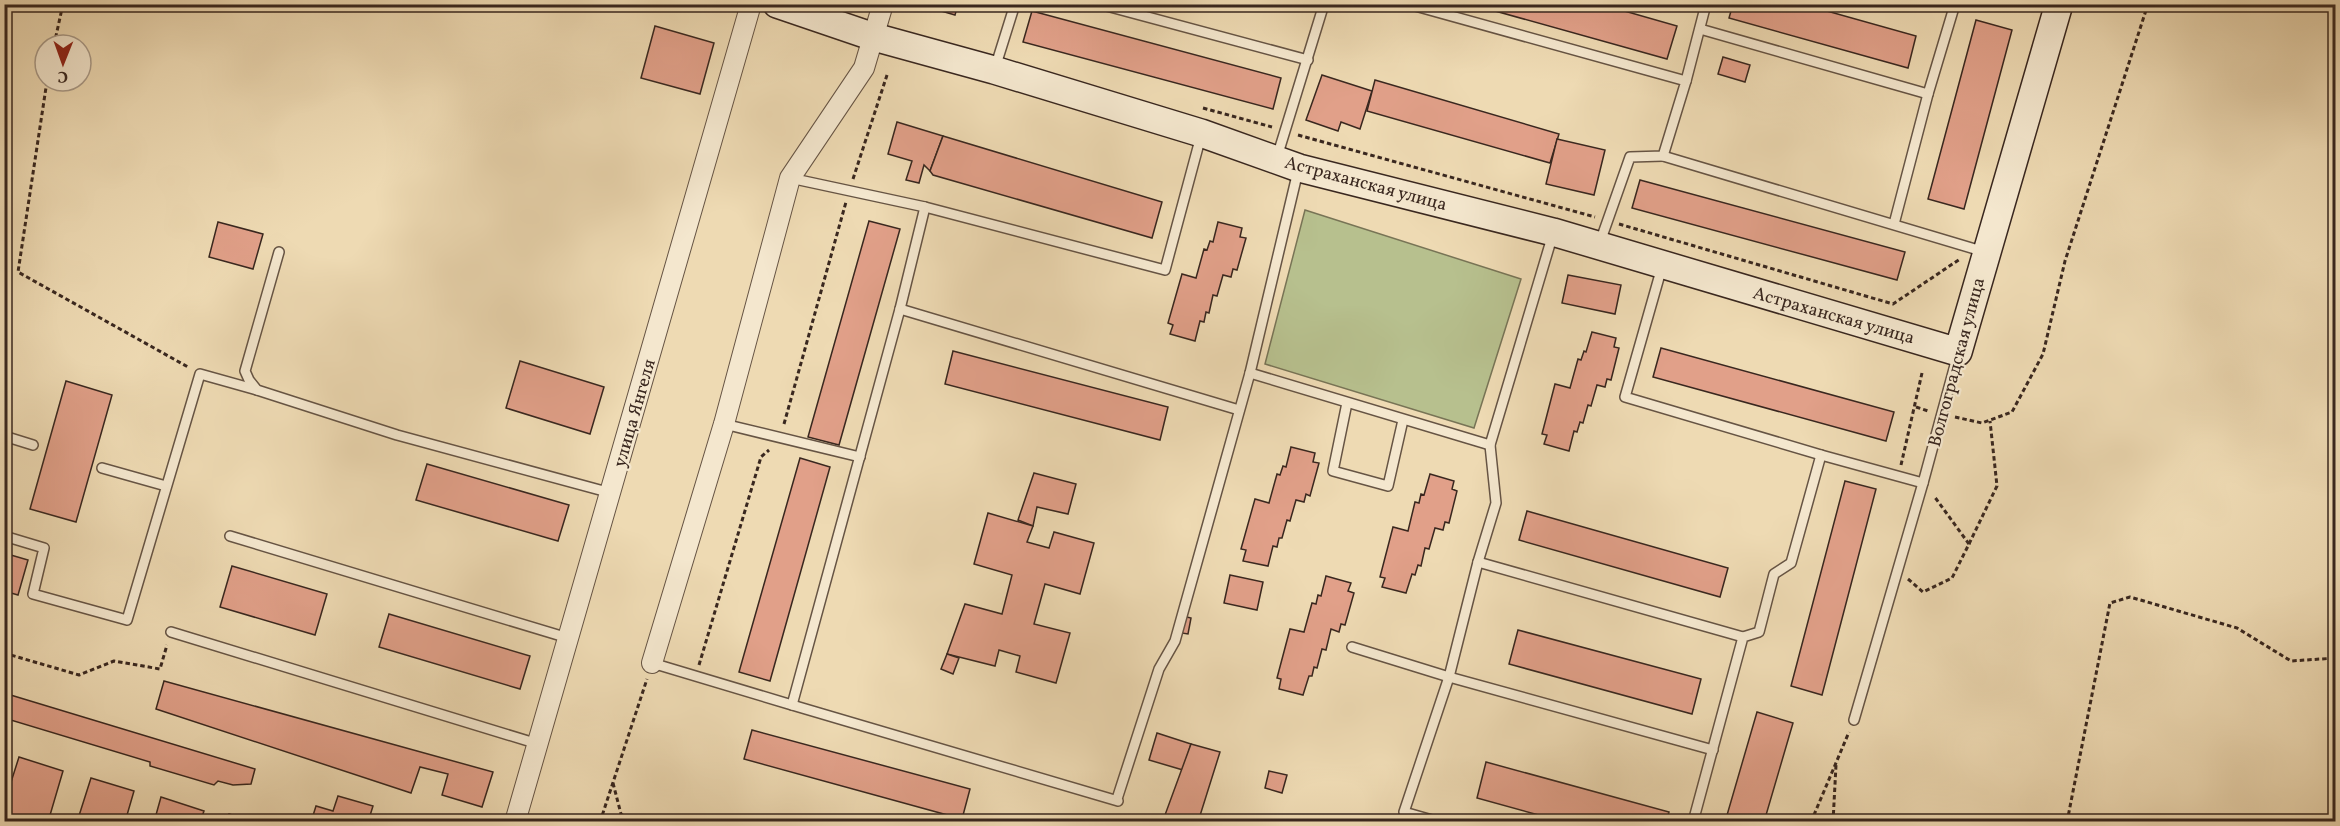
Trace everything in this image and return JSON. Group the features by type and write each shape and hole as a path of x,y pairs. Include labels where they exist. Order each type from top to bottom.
{"street":[{"name":"улица Янгеля","path":"515,822 751,4"},
{"name":"Астраханская улица","path":"777,4 874,37 994,70 1202,133 1288,163 1553,232 1958,351"},
{"path":"652,663 724,424 790,178 864,68 883,4"},
{"name":"Волгоградская улица","path":"1958,351 1977,249 2059,4"}],"lane":[{"path":"994,70 1015,4"},
{"path":"1099,4 1308,60"},
{"path":"652,663 1118,800 1160,669 1175,641 1250,373 1288,163 1286,131 1324,4"},
{"path":"1408,4 1686,81"},
{"path":"1663,156 1706,4"},
{"path":"1894,224 1928,94 1955,4"},
{"path":"1700,29 1928,94"},
{"path":"790,178 925,207 1165,270 1202,133"},
{"path":"1599,247 1630,157 1663,156 1977,249"},
{"path":"792,705 900,309 925,207"},
{"path":"1439,822 1405,817 1449,677 1478,562 1496,503 1490,445 1553,232"},
{"path":"257,390 245,371 279,252"},
{"path":"1662,264 1625,397 1923,483"},
{"path":"900,309 1239,410"},
{"name":"Волгоградская улица","path":"1854,720 1923,483 1958,351"},
{"path":"1250,373 1347,404 1490,445"},
{"path":"4,536 44,548 33,594 127,620 200,374 398,435 611,493"},
{"path":"1347,404 1333,471 1388,486 1403,420"},
{"path":"724,424 860,457"},
{"path":"4,436 33,445"},
{"path":"1478,562 1743,638 1759,632 1774,574 1791,563 1821,455"},
{"path":"102,468 166,486"},
{"path":"230,536 568,638"},
{"path":"171,632 537,744"},
{"path":"1693,822 1743,638"},
{"path":"1352,647 1449,677 1713,750"}],"path":[{"path":"57,33 63,4"},
{"path":"1941,414 1982,423 2012,412 2043,354 2065,261 2148,4"},
{"path":"696,676 761,458 780,438 849,191 888,72"},
{"path":"45,93 18,272 200,374"},
{"path":"1194,105 1893,304 1977,249"},
{"path":"1898,476 1922,373"},
{"path":"1898,570 1923,592 1952,578 1997,486 1990,420"},
{"path":"1923,483 1970,544"},
{"path":"2067,822 2110,603 2130,597 2237,628 2291,661 2336,658"},
{"path":"4,653 79,675 114,661 160,669 171,632"},
{"path":"600,822 652,663"},
{"path":"1811,822 1854,720"},
{"path":"1833,822 1836,764"},
{"path":"613,782 621,814 633,822"}],"green space":[{"path":"1305,210 1521,279 1474,428 1265,364"}],"building":[{"path":"932,4 958,4 955,15 931,8"},
{"path":"1470,4 1600,4 1677,26 1667,59"},
{"path":"1733,4 1802,4 1916,36 1908,68 1729,18"},
{"path":"1032,11 1281,78 1273,109 1023,42"},
{"path":"1976,20 2012,30 1964,209 1928,199"},
{"path":"655,26 714,43 700,94 641,78"},
{"path":"1723,57 1750,65 1745,82 1718,74"},
{"path":"1322,75 1372,91 1360,129 1341,122 1338,131 1306,120"},
{"path":"1375,80 1559,134 1550,163 1367,111"},
{"path":"897,122 943,136 930,171 924,165 919,183 906,180 912,161 888,154"},
{"path":"943,136 1162,202 1152,238 933,175 930,171"},
{"path":"1557,139 1605,150 1594,195 1546,184"},
{"path":"1640,180 1905,252 1897,280 1632,208"},
{"path":"869,221 900,229 839,445 808,437"},
{"path":"218,222 263,234 253,269 209,257"},
{"path":"1218,222 1242,228 1240,237 1246,238 1237,270 1233,269 1231,277 1223,275 1217,296 1213,295 1209,313 1206,312 1204,322 1200,321 1195,341 1170,334 1173,325 1168,323 1182,274 1196,278 1204,249 1207,250 1210,241 1213,242"},
{"path":"1568,275 1621,285 1615,314 1562,303"},
{"path":"1592,332 1616,338 1614,347 1619,348 1611,380 1607,379 1605,387 1597,385 1583,423 1580,422 1577,432 1574,431 1569,451 1544,444 1547,435 1542,434 1555,384 1570,388 1578,359 1581,360 1584,351 1586,352"},
{"path":"1661,348 1894,412 1886,441 1653,377"},
{"path":"953,351 1168,407 1160,440 945,384"},
{"path":"520,361 604,387 590,434 506,408"},
{"path":"66,381 112,395 76,522 30,509"},
{"path":"1291,447 1315,453 1313,462 1319,463 1310,496 1306,494 1304,502 1296,500 1282,538 1279,538 1277,547 1273,546 1268,566 1243,561 1246,550 1241,549 1255,499 1269,503 1277,474 1280,475 1283,466 1286,467"},
{"path":"800,458 830,467 770,681 739,672"},
{"path":"427,464 569,505 558,541 416,500"},
{"path":"1034,473 1076,484 1068,514 1037,507 1033,526 1018,520"},
{"path":"1430,474 1454,481 1452,489 1457,491 1449,523 1445,522 1443,530 1435,528 1429,549 1425,548 1421,566 1418,565 1415,575 1412,574 1406,593 1382,587 1385,578 1380,577 1393,527 1408,531 1415,502 1419,503 1421,494 1424,495"},
{"path":"1845,481 1876,489 1822,695 1791,686"},
{"path":"1527,511 1728,568 1720,597 1519,540"},
{"path":"988,513 1033,526 1027,542 1049,548 1054,532 1094,543 1080,594 1045,584 1034,624 1070,633 1056,683 1016,672 1020,656 999,650 995,666 947,654 965,604 1002,614 1012,575 974,564"},
{"path":"4,553 28,560 18,595 4,591"},
{"path":"232,566 327,594 315,635 220,607"},
{"path":"1230,575 1263,582 1257,610 1224,603"},
{"path":"1326,576 1351,583 1348,591 1354,593 1345,625 1341,624 1339,632 1331,629 1326,650 1322,649 1317,668 1314,667 1312,676 1309,676 1303,695 1279,689 1281,679 1277,678 1290,629 1304,632 1312,603 1316,604 1318,595 1321,596"},
{"path":"389,614 530,656 520,689 379,647"},
{"path":"1179,615 1191,618 1188,634 1175,632"},
{"path":"1518,630 1701,679 1692,714 1509,664"},
{"path":"947,654 959,658 953,674 941,669"},
{"path":"164,681 493,772 482,807 442,795 448,774 420,767 411,793 156,709"},
{"path":"4,693 255,769 251,784 233,785 218,781 214,785 150,766 150,762 4,718"},
{"path":"1757,712 1793,723 1764,822 1725,822"},
{"path":"752,730 970,789 962,819 744,759"},
{"path":"1157,733 1191,744 1183,770 1149,760"},
{"path":"1191,744 1220,752 1198,822 1184,822 1165,815"},
{"path":"19,757 63,771 48,822 4,822 4,804"},
{"path":"1486,762 1669,812 1666,822 1564,822 1477,798"},
{"path":"1269,771 1287,775 1282,793 1265,788"},
{"path":"91,778 134,791 125,822 77,822"},
{"path":"338,796 373,806 368,822 311,822 316,806 333,811"},
{"path":"161,797 204,811 200,822 154,822"},
{"path":"229,814 257,822 226,822"},
{"path":"405,815 428,822 404,822"}]}
